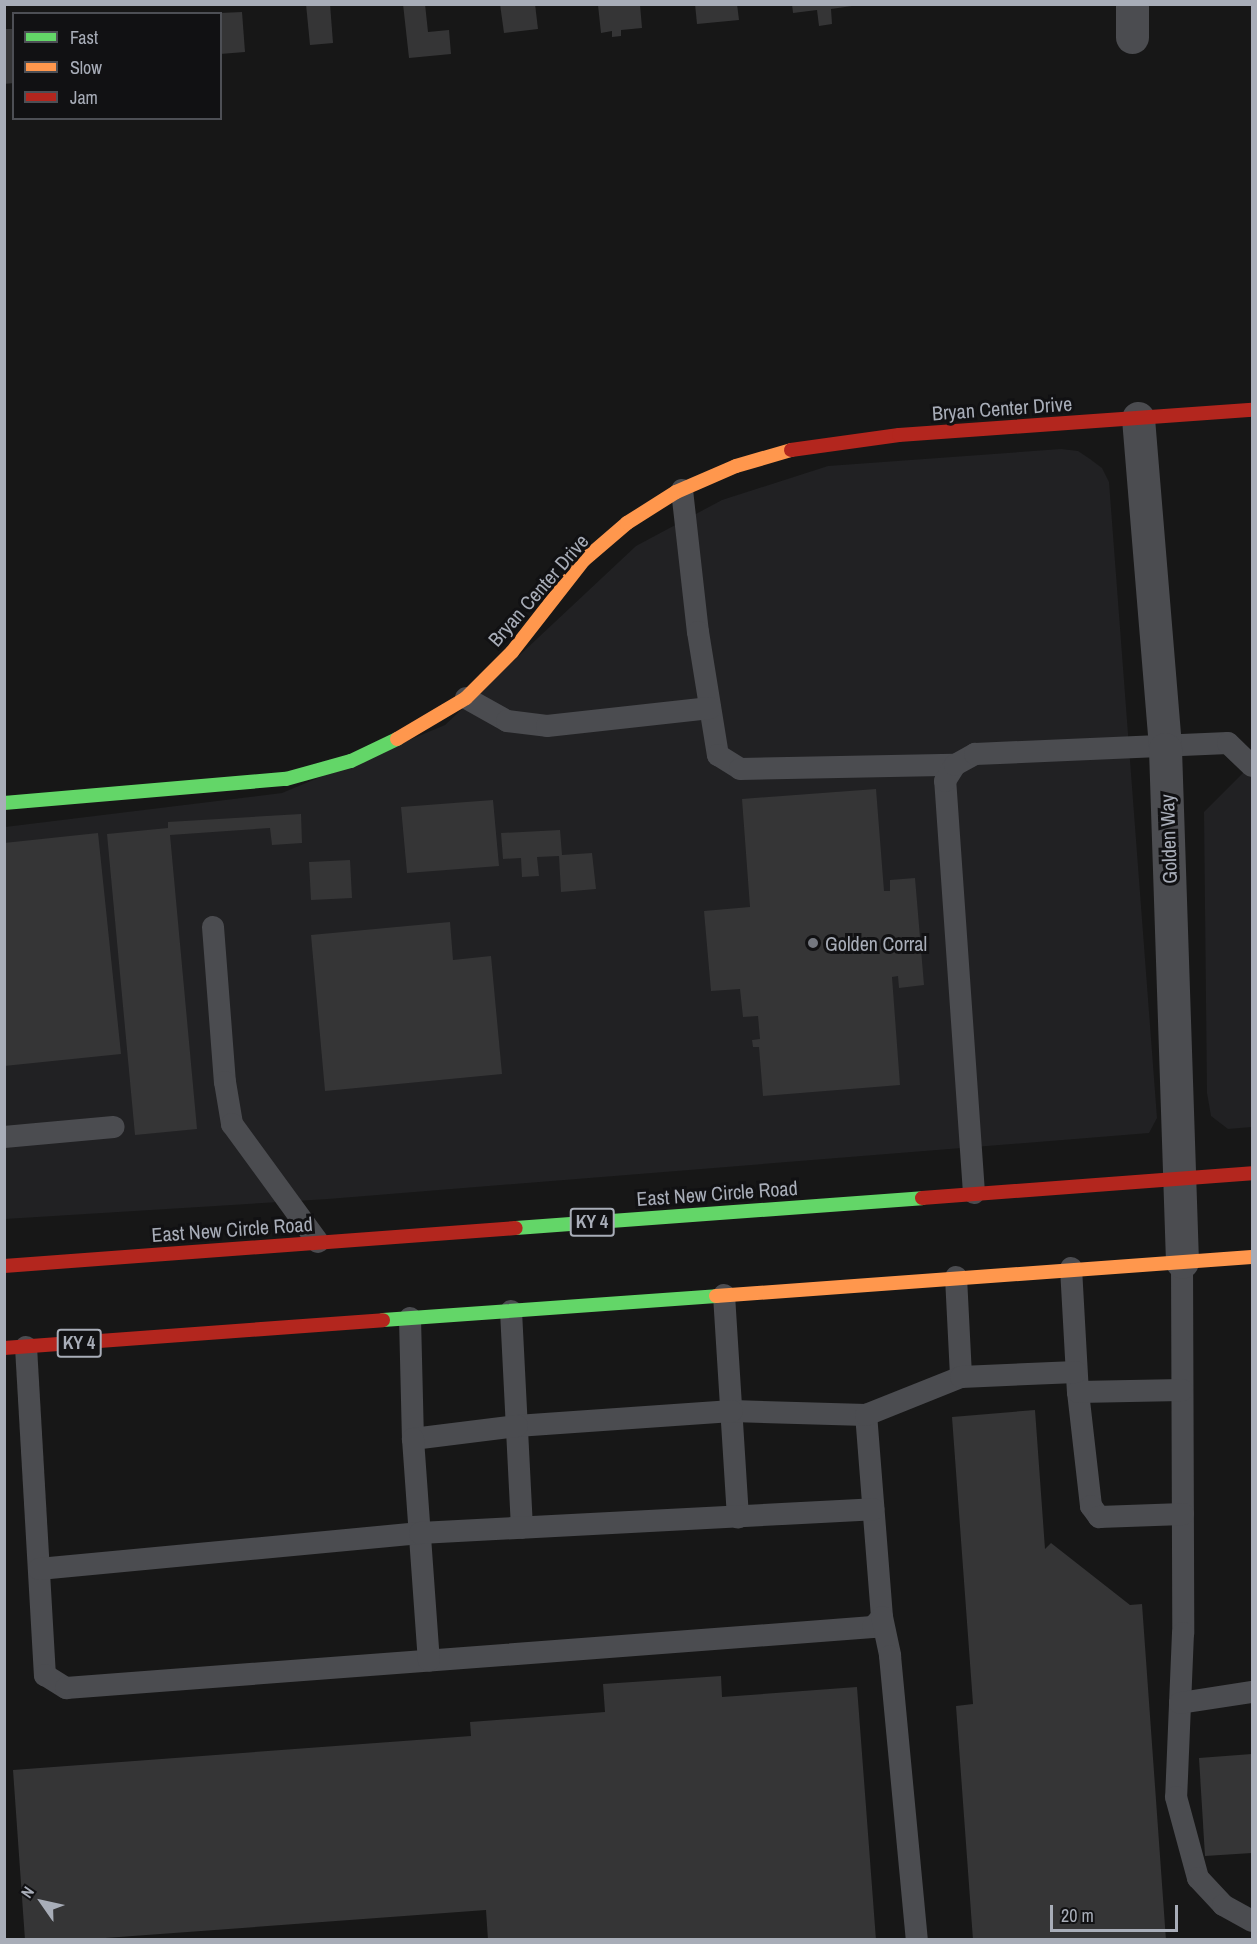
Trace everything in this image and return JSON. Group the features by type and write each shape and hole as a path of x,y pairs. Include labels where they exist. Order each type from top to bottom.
{"main road":[{"name":"Bryan Center Drive","path":"4,803 113,791 210,788 285,779 351,761 409,733 466,698 512,652 584,560 627,523 682,490 735,466 793,449 899,435 1252,410"},
{"name":"East New Circle Road","path":"4,1266 1252,1173"},
{"name":"KY 4","path":"15,1348 1071,1268 1252,1257"}],"street":[{"path":"1132,4 1132,37"},
{"name":"Golden Way","path":"1138,418 1165,749 1182,1262"}],"lane":[{"path":"682,490 718,755 740,769 955,765 975,754 1165,749 1228,743 1252,766"},
{"path":"466,698 507,721 547,726 710,708"},
{"path":"955,765 945,781 974,1193"},
{"path":"213,927 225,1082 232,1124 318,1242"},
{"path":"4,1137 114,1126"},
{"path":"1182,1262 1183,1514 1176,1797 1198,1878 1223,1905 1252,1921"},
{"path":"1071,1268 1077,1382 1091,1506 1099,1517 1183,1514"},
{"path":"956,1277 961,1377"},
{"path":"724,1295 738,1518"},
{"path":"511,1311 522,1528"},
{"path":"410,1318 413,1439 429,1660"},
{"path":"15,1348 39,1569 45,1675 66,1688 873,1627 882,1617"},
{"path":"413,1439 517,1426 732,1411 866,1415 961,1377 1077,1382 1182,1390"},
{"path":"866,1415 882,1617 890,1656 917,1940"},
{"path":"39,1569 420,1533 738,1518 873,1509"},
{"path":"1180,1703 1252,1692"}],"shaded area":[{"path":"1061,449 1078,451 1090,459 1102,468 1109,482 1157,1118 1149,1133 328,1199 5,1219 5,827 282,793 445,725 636,546 722,500 828,466"},
{"path":"1252,764 1252,1127 1228,1129 1211,1116 1207,1093 1204,812"}],"building":[{"path":"306,4 330,4 333,43 310,45"},
{"path":"403,4 425,4 428,32 449,30 451,54 409,58"},
{"path":"500,4 535,4 538,29 504,33"},
{"path":"695,4 737,4 739,20 697,24"},
{"path":"792,4 852,4 852,6 831,9 832,24 819,26 817,10 793,13"},
{"path":"598,5 640,5 642,28 621,30 621,36 612,37 612,31 601,33"},
{"path":"242,12 245,52 222,54 222,13"},
{"path":"4,29 12,29 12,83 4,84"},
{"name":"Golden Corral","path":"876,789 884,891 890,891 890,880 915,878 924,985 899,988 898,976 892,977 900,1085 763,1096 759,1047 753,1047 752,1040 760,1039 758,1016 743,1017 740,989 711,991 704,911 750,907 742,799"},
{"path":"493,800 499,866 407,873 401,807"},
{"path":"301,814 302,843 272,845 270,828 170,835 197,1129 135,1135 107,834 168,828 168,822"},
{"path":"560,830 562,855 592,853 596,889 561,892 559,856 537,857 539,876 522,877 521,858 503,859 501,833"},
{"path":"98,833 121,1054 4,1066 4,843"},
{"path":"350,860 352,898 311,900 309,862"},
{"path":"450,922 453,960 491,956 502,1074 325,1091 311,935"},
{"path":"1035,1410 1045,1549 1051,1543 1130,1605 1142,1604 1166,1940 973,1940 956,1706 973,1704 952,1417"},
{"path":"721,1676 722,1697 857,1687 876,1940 488,1940 486,1910 78,1940 25,1940 13,1770 471,1736 470,1722 605,1712 603,1684"},
{"path":"1252,1754 1252,1853 1205,1856 1199,1758"}],"traffic: fast":[{"path":"4,803 286,779 351,761 397,739"},
{"path":"516,1228 922,1198"},
{"path":"383,1320 716,1296"}],"traffic: slow":[{"path":"397,739 466,698 512,652 584,560 627,523 676,492 736,466 791,450"},
{"path":"716,1296 1252,1257"}],"traffic: jam":[{"path":"791,450 899,435 1252,410"},
{"path":"922,1198 1252,1173"},
{"path":"4,1266 516,1228"},
{"path":"4,1348 383,1320"}],"place":[{"name":"Golden Corral","path":"813,943"}]}
